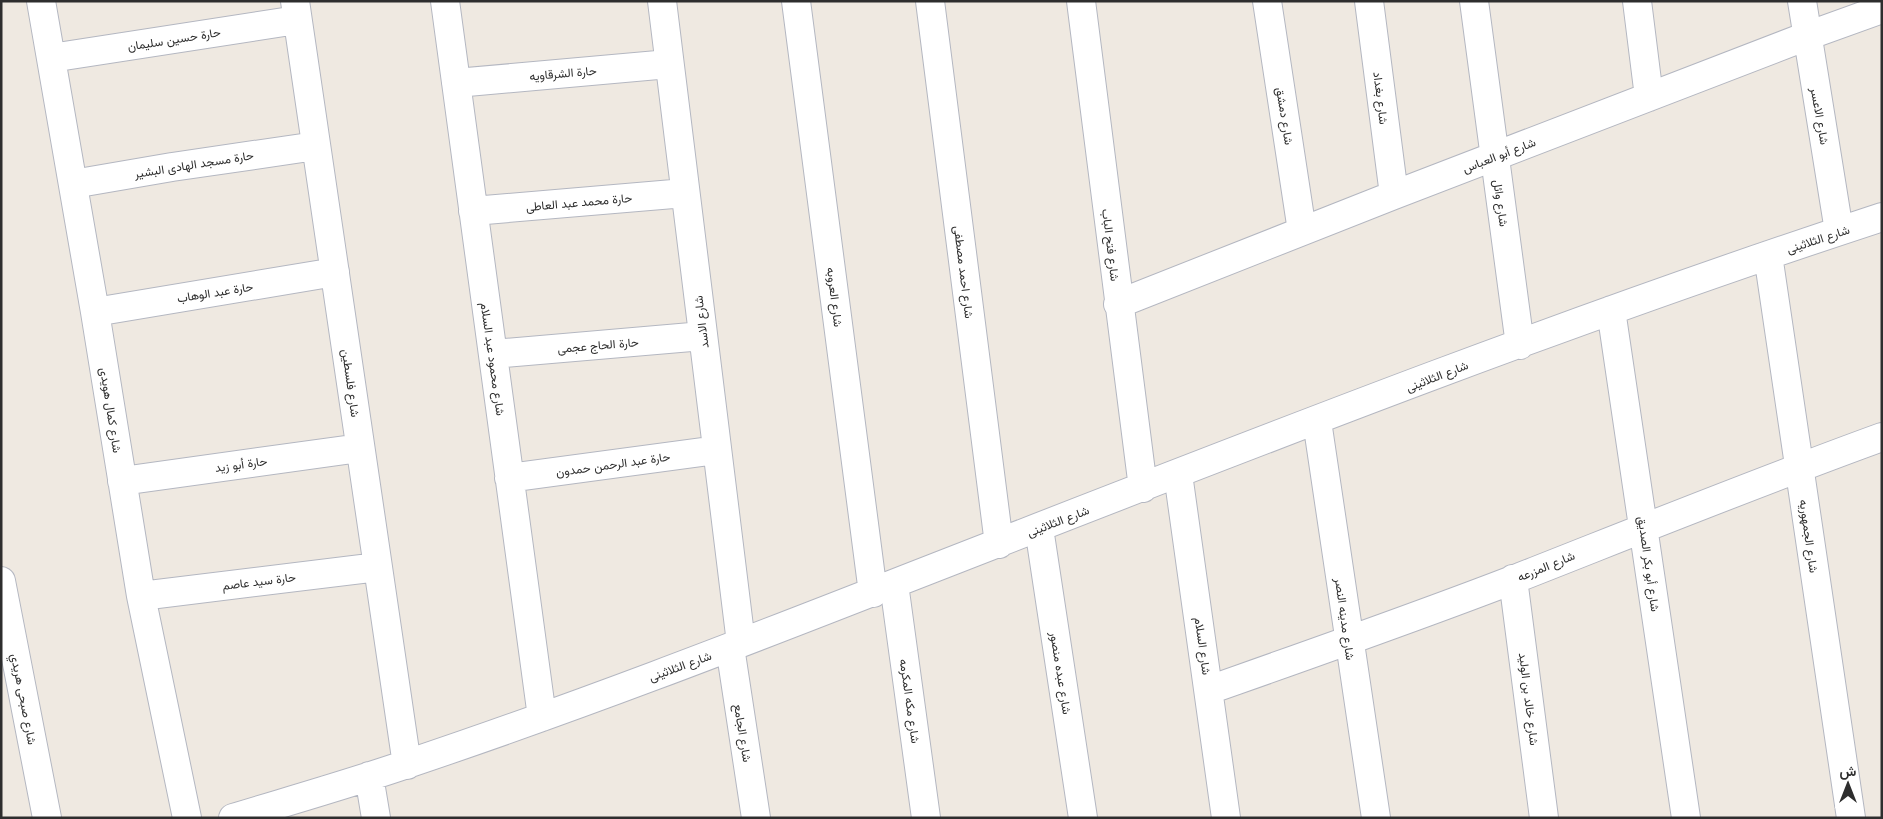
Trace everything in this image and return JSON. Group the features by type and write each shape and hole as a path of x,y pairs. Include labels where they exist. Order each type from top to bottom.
{"street":[{"name":"شارع كمال هويدى","path":"41,1 95,312 141,596 187,818"},
{"name":"شارع محمود عبد السلام","path":"445,1 542,717"},
{"name":"شارع الاسد","path":"662,1 717,450 735,645"},
{"name":"شارع العروبه","path":"796,1 884,588"},
{"name":"شارع احمد مصطفى","path":"930,1 998,544"},
{"name":"شارع فتح الباب","path":"1081,1 1118,304 1143,488"},
{"name":"شارع دمشق","path":"1267,1 1302,231"},
{"name":"شارع بغداد","path":"1369,1 1394,195"},
{"name":"شارع وائل","path":"1474,1 1520,344"},
{"path":"1637,1 1649,97"},
{"name":"شارع الاعسر","path":"1802,1 1839,231"},
{"name":"شارع أبو العباس","path":"1118,304 1495,156 1882,9"},
{"name":"حارة حسين سليمان","path":"51,58 296,11"},
{"name":"شارع فلسطين","path":"296,11 407,765"},
{"name":"حارة الشرقاويه","path":"456,83 670,64"},
{"name":"حارة مسجد الهادى البشير","path":"73,184 172,167 316,146"},
{"name":"حارة محمد عبد العاطى","path":"473,211 685,193"},
{"name":"شارع الثلاثينى","path":"233,818 407,765 542,717 1611,310 1882,217"},
{"name":"شارع الجمهوريه","path":"1768,255 1851,818"},
{"name":"حارة عبد الوهاب","path":"95,312 335,272"},
{"name":"شارع أبو بكر الصديق","path":"1611,310 1686,818"},
{"name":"حارة الحاج عجمى","path":"492,354 703,336"},
{"name":"شارع مدينه النصر","path":"1316,421 1376,818"},
{"name":"شارع المزرعه","path":"1209,690 1348,641 1513,579 1799,467 1882,437"},
{"name":"حارة أبو زيد","path":"122,481 360,448"},
{"name":"حارة عبد الرحمن حمدون","path":"509,478 717,450"},
{"name":"شارع السلام","path":"1178,474 1226,818"},
{"name":"شارع عبده منصور","path":"1039,528 1083,818"},
{"name":"حارة سيد عاصم","path":"141,596 378,567"},
{"name":"شارع خالد بن الوليد","path":"1513,579 1544,818"},
{"name":"شارع صبحى هريدي","path":"1,581 46,818"},
{"name":"شارع مكه المكرمه","path":"884,588 926,818"},
{"name":"شارع الجامع","path":"735,645 756,818"},
{"path":"369,776 376,818"}]}
